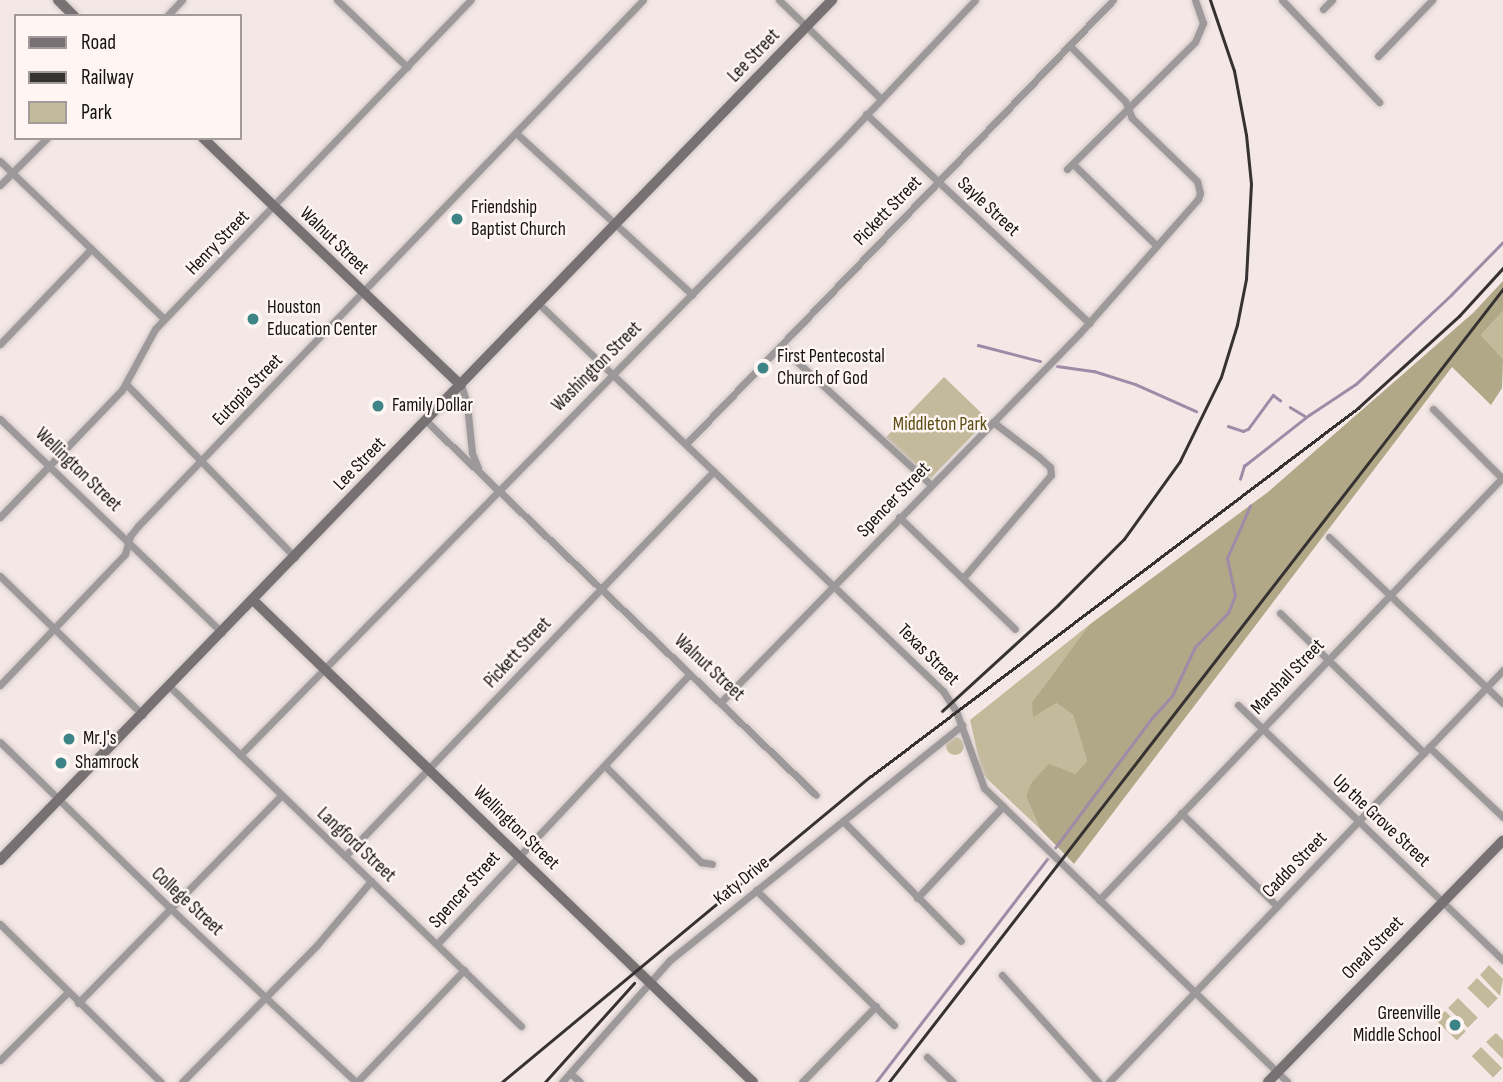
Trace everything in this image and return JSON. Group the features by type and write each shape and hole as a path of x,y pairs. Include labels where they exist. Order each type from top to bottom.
{"street":[{"path":"58,0 72,14"},
{"path":"169,14 182,0"},
{"path":"337,0 407,67"},
{"name":"Henry Street","path":"0,517 126,384 155,329 164,319 471,0"},
{"name":"Eutopia Street","path":"0,685 125,554 128,542 138,526 643,0"},
{"path":"779,0 880,99"},
{"name":"Lee Street","path":"0,860 254,601 832,0"},
{"name":"Washington Street","path":"240,755 692,294 975,0"},
{"name":"Pickett Street","path":"686,444 1113,0"},
{"path":"1157,246 1070,167 1198,38 1203,23 1195,0"},
{"path":"1282,0 1379,102"},
{"path":"1323,9 1332,0"},
{"path":"1378,56 1432,0"},
{"path":"1069,45 1125,101 1129,109"},
{"name":"Spencer Street","path":"720,703 1089,323 1194,206 1200,193 1197,181 1132,118 1129,109"},
{"name":"Sayle Street","path":"866,114 1089,323"},
{"path":"516,133 692,294"},
{"path":"0,185 45,140"},
{"name":"Walnut Street","path":"205,140 461,385 467,404 471,453 475,464 487,480"},
{"path":"0,161 164,319"},
{"path":"0,344 91,249"},
{"name":"Texas Street","path":"540,305 943,691 952,702 962,725 976,773 984,788 1193,994 1287,1082"},
{"path":"780,346 861,424 931,485"},
{"path":"126,384 295,557"},
{"path":"1433,409 1503,479"},
{"name":"Wellington Street","path":"0,419 222,633"},
{"name":"Walnut Street","path":"426,421 816,795"},
{"path":"963,578 1051,475 1050,467 1040,457 993,422"},
{"name":"Pickett Street","path":"345,856 714,471"},
{"name":"Marshall Street","path":"1099,900 1326,660 1503,479"},
{"path":"900,517 1015,629"},
{"path":"1329,537 1503,703"},
{"path":"0,576 143,715"},
{"name":"Wellington Street","path":"254,601 753,1082"},
{"path":"1280,613 1326,660 1503,817"},
{"name":"Caddo Street","path":"1109,1082 1503,670"},
{"name":"Spencer Street","path":"437,944 689,675"},
{"name":"Langford Street","path":"170,687 521,1026"},
{"name":"Up the Grove Street","path":"1238,705 1503,960"},
{"name":"Katy Drive","path":"562,1082 648,981 756,890 962,725"},
{"name":"College Street","path":"0,742 170,908 357,1082"},
{"path":"605,766 701,862 712,864"},
{"path":"78,1003 281,796"},
{"path":"918,898 1003,806"},
{"path":"1181,813 1277,906"},
{"path":"843,821 961,941"},
{"name":"Oneal Street","path":"1268,1082 1503,840"},
{"path":"182,1082 317,945 371,881"},
{"path":"756,890 894,1025"},
{"path":"0,924 159,1081"},
{"path":"357,1082 464,970"},
{"path":"1002,975 1098,1082"},
{"path":"0,1060 68,992"},
{"path":"802,1082 876,1006"},
{"path":"927,1057 953,1082"},
{"path":"570,1073 580,1082"}],"green space":[{"path":"1503,311 1503,359 1481,335"},
{"name":"Middleton Park","path":"944,377 988,419 930,480 886,437"},
{"path":"1089,625 1032,702 1056,703 1073,715 1087,761 1075,774 1026,797 1040,829 982,774 970,720"},
{"path":"955,737 961,740 964,746 961,752 955,755 949,752 946,746 949,740"},
{"path":"1489,965 1503,979 1500,996 1480,975"},
{"path":"1477,978 1498,998 1488,1008 1467,988"},
{"path":"1458,998 1478,1018 1468,1028 1448,1008"},
{"path":"1445,1011 1466,1031 1457,1040 1436,1020"},
{"path":"1496,1033 1503,1040 1503,1059 1486,1042"},
{"path":"1481,1047 1502,1068 1493,1077 1472,1056"}],"shaded area":[{"path":"1503,281 1503,311 1481,335 1503,359 1502,388 1491,405 1452,367 1074,864 1040,829 1026,797 1032,782 1049,764 1075,774 1087,761 1073,715 1056,703 1033,717 1032,702 1089,625 1268,492 1473,313"}],"waterway":[{"path":"1240,479 1244,466 1309,415 1356,384 1503,242"},
{"path":"978,345 1040,361"},
{"path":"1057,366 1094,371 1135,384 1196,411"},
{"path":"1228,426 1243,431 1248,429 1273,395 1280,400"},
{"path":"1290,407 1305,416"},
{"path":"1055,848 1152,718 1172,696 1195,647 1228,613 1235,596 1227,558 1250,506"},
{"path":"876,1082 1047,859"}],"railway":[{"path":"942,711 1058,605 1124,539 1180,461 1221,377 1237,325 1246,279 1251,184 1246,135 1234,71 1210,0"},
{"path":"502,1082 870,777 1358,408 1459,316 1503,268"},
{"path":"889,1082 1503,289"},
{"path":"545,1082 634,983"}],"place":[{"name":"Friendship Baptist Church","path":"457,219"},
{"name":"Houston Education Center","path":"253,319"},
{"name":"First Pentecostal Church of God","path":"763,368"},
{"name":"Family Dollar","path":"378,406"},
{"name":"Mr.J's","path":"69,739"},
{"name":"Shamrock","path":"61,763"},
{"name":"Greenville Middle School","path":"1455,1025"}]}
